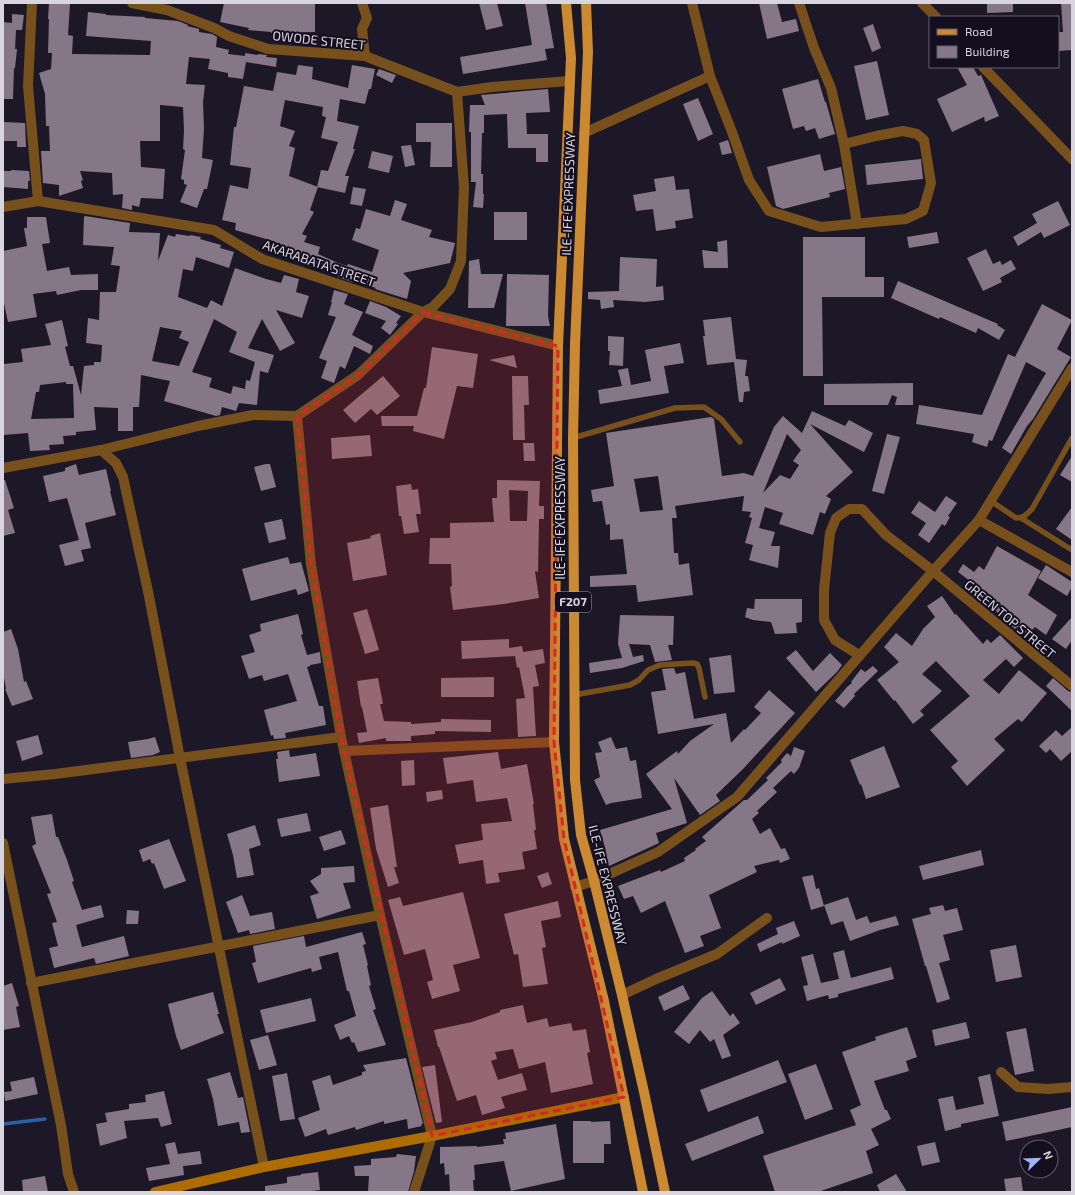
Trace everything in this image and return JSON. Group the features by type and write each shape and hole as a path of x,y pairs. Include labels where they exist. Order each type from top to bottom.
{"main road":[{"name":"ILE-IFE EXPRESSWAY","path":"566,3 571,58 558,346 554,742 564,839 602,994 643,1192"},
{"name":"ILE-IFE EXPRESSWAY","path":"586,3 588,52 575,344 573,438 575,780 581,835 622,995 665,1192"}],"street":[{"path":"32,3 28,86 38,201"},
{"name":"OWODE STREET","path":"132,3 167,10 214,28 229,36 268,49 365,56 457,92 492,87 570,81"},
{"path":"362,3 367,18 362,29 365,56"},
{"path":"692,3 710,76 732,132 748,180 769,211 822,227 906,219 923,210 931,183 924,140 917,134 903,131 844,144"},
{"path":"799,3 814,48 830,88 844,144 857,224"},
{"path":"922,3 935,16"},
{"path":"984,68 1072,159"},
{"path":"584,133 710,76"},
{"path":"3,468 102,450 198,426 253,415 297,416 358,375 423,312 433,307 450,289 461,262 464,187 457,92"},
{"name":"AKARABATA STREET","path":"3,207 38,201 214,230 262,259 423,312 558,346"},
{"path":"575,887 594,881 658,852 736,797 932,571 979,520 1072,368"},
{"path":"297,416 311,565 340,737 432,1136 414,1192"},
{"path":"102,450 116,463 124,477 264,1167"},
{"name":"GREEN TOP STREET","path":"860,655 835,640 824,620 824,590 830,533 836,518 848,509 862,509 886,535 1072,686"},
{"path":"979,520 1072,572"},
{"path":"3,779 340,737"},
{"path":"344,751 554,742"},
{"path":"3,842 61,1125 68,1174 74,1192"},
{"path":"31,983 380,914"},
{"path":"622,995 656,979 717,954 767,918"},
{"path":"1001,1072 1018,1087 1048,1089 1072,1087"},
{"path":"155,1192 182,1189 264,1167 432,1136 624,1097"}],"lane":[{"path":"573,438 675,408 704,407 722,419 740,442"},
{"path":"1021,518 1032,509 1072,438"},
{"path":"991,501 1016,518 1021,518 1072,550"},
{"path":"574,695 630,685 639,680 648,670 660,665 693,663 697,664 699,668 706,697"}],"highlighted area":[{"path":"423,312 558,346 554,742 564,839 624,1097 432,1136 341,737 311,565 297,416 358,375"}],"building":[{"path":"49,3 70,4 68,35 73,36 72,54 150,55 151,41 86,36 88,12 178,21 188,25 187,26 199,29 199,32 212,34 217,37 216,47 229,50 228,54 245,56 245,53 258,54 267,55 266,57 277,58 276,67 246,62 243,79 228,77 228,73 208,69 210,59 189,57 186,84 205,85 203,102 204,129 202,158 213,160 207,189 204,189 197,208 180,202 187,185 184,184 184,180 181,179 185,150 183,149 183,107 160,105 160,141 140,141 141,167 165,169 163,199 141,198 139,207 132,205 132,210 122,208 123,194 113,195 112,173 80,171 83,180 81,181 83,188 59,196 59,185 43,183 41,151 50,151 49,126 46,126 45,94 39,73 51,69 52,53 48,53"},
{"path":"224,3 315,3 315,32 271,33 248,30 249,28 220,22"},
{"path":"479,3 497,3 503,26 486,30"},
{"path":"525,3 546,3 554,48 545,49 547,60 463,74 460,57 532,45"},
{"path":"759,3 777,3 782,22 796,19 799,31 767,39"},
{"path":"987,3 1013,3 1013,12 987,13"},
{"path":"1061,3 1072,3 1072,50 1059,51 1059,32 1063,32"},
{"path":"12,14 24,15 22,30 16,30 15,49 17,49 14,68 13,99 4,99 3,22 12,23"},
{"path":"873,24 881,48 872,52 863,28"},
{"path":"877,61 889,115 866,120 854,66"},
{"path":"298,65 313,67 312,79 348,88 352,65 375,69 371,89 369,89 365,104 340,99 337,121 359,126 353,149 355,149 345,176 349,176 345,193 318,187 310,210 314,212 302,234 307,236 304,242 320,247 318,254 338,263 347,266 348,264 372,272 379,250 352,240 356,228 360,229 366,209 390,216 395,200 407,204 401,220 432,230 429,237 455,243 450,263 403,273 411,281 407,299 352,280 352,282 338,277 339,274 335,272 314,263 302,260 303,255 273,241 235,230 236,223 222,220 230,185 248,189 251,168 230,165 234,127 236,127 244,86 273,91 277,72 296,75","holes":["285,100 323,107 322,116 326,117 321,138 338,142 328,171 321,170 317,187 289,176 295,148 289,146 295,131 280,126"]},
{"path":"958,68 974,68 978,76 981,75 999,116 985,122 984,117 952,132 937,99 967,85"},
{"path":"379,69 396,75 392,83 376,75"},
{"path":"818,79 835,134 819,139 815,128 806,131 804,126 793,129 782,89"},
{"path":"548,89 550,112 526,113 527,134 548,134 548,162 536,162 536,148 508,148 507,114 484,115 481,174 483,174 483,208 473,207 476,182 471,182 471,132 469,132 470,105 485,105 481,95"},
{"path":"698,98 713,134 698,141 683,104"},
{"path":"4,122 25,123 26,147 17,147 17,141 3,141"},
{"path":"416,123 452,123 452,167 430,167 431,142 416,142"},
{"path":"728,140 732,153 722,155 719,143"},
{"path":"411,145 415,165 405,167 401,146"},
{"path":"372,151 393,156 389,173 368,168"},
{"path":"820,154 824,171 841,167 845,189 829,193 830,197 783,209 776,206 767,167"},
{"path":"921,159 923,179 867,185 865,165"},
{"path":"3,171 29,171 30,181 28,181 28,189 3,187"},
{"path":"674,176 676,190 689,189 693,218 675,221 676,228 656,231 653,209 636,211 633,195 656,191 654,179"},
{"path":"353,187 366,189 362,206 350,204"},
{"path":"1058,201 1070,225 1044,238 1041,232 1018,246 1013,237 1037,223 1032,214"},
{"path":"494,212 527,212 527,240 494,240"},
{"path":"27,217 46,217 50,243 42,244 47,271 69,267 71,275 98,274 98,290 81,290 57,295 56,291 33,294 37,317 8,322 3,299 3,251 27,246 24,228 27,228"},
{"path":"84,217 130,223 129,232 160,233 158,261 168,235 175,237 176,234 201,237 200,239 221,245 220,248 234,252 229,268 196,257 193,271 183,269 178,297 207,308 211,300 222,306 235,268 281,283 284,275 299,279 296,292 309,296 302,318 276,310 295,343 280,351 262,319 248,348 274,355 268,373 260,371 257,405 239,403 236,411 222,407 220,415 216,416 164,401 170,381 141,375 139,407 133,407 133,431 118,431 118,408 94,407 96,430 76,432 76,435 63,436 64,444 49,445 50,450 30,451 28,433 3,435 4,364 23,362 21,349 51,345 45,324 62,320 68,346 65,347 70,366 73,366 81,395 84,366 94,365 94,362 101,362 102,345 86,343 88,318 99,320 100,292 116,292 120,266 111,265 114,247 83,245","holes":["214,319 237,332 229,352 255,362 250,381 246,380 245,389 233,386 231,394 209,387 212,378 192,372","160,327 182,331 179,338 189,342 179,366 152,361","66,382 66,384 73,384 74,418 31,419 36,392 39,392 40,385"]},
{"path":"937,232 939,243 909,248 907,237"},
{"path":"803,237 865,237 865,277 884,277 884,297 822,297 823,376 803,376"},
{"path":"727,240 728,268 704,268 702,250 718,252 717,242"},
{"path":"986,249 993,264 1000,261 1002,265 1011,260 1016,269 1000,278 1002,282 983,291 967,258"},
{"path":"620,257 657,259 656,287 663,286 664,300 645,302 613,300 614,307 601,309 600,300 588,299 588,292 619,291"},
{"path":"479,259 481,274 503,274 494,308 468,308 469,261"},
{"path":"507,274 549,275 548,316 550,326 506,326"},
{"path":"898,281 998,324 997,325 1005,330 999,340 978,328 976,333 891,298"},
{"path":"334,290 348,294 344,304 363,312 352,335 373,346 370,354 354,346 345,369 340,366 334,383 321,378 327,361 319,358 336,317 328,315"},
{"path":"370,301 386,307 401,316 396,323 398,324 390,335 381,328 386,321 365,313"},
{"path":"1042,304 1072,320 1057,349 1071,357 1011,454 1002,448 1046,373 1026,362 992,441 989,440 987,447 972,442 974,434 916,424 919,405 982,415 1008,354 1015,357"},
{"path":"731,317 736,359 747,360 745,376 748,376 750,391 744,392 743,402 739,402 734,362 707,365 703,336 705,336 703,320"},
{"path":"608,336 624,337 623,366 609,365 610,351 608,351"},
{"path":"680,343 684,363 664,366 669,393 600,404 598,390 622,386 618,370 628,368 631,385 651,381 645,350"},
{"path":"432,347 478,354 473,388 457,386 444,439 413,431 414,426 382,426 381,416 417,416 424,388 426,388"},
{"path":"514,355 517,368 489,360"},
{"path":"383,376 400,396 377,415 371,409 355,423 343,410"},
{"path":"512,376 528,376 529,405 524,405 525,440 513,440"},
{"path":"913,383 913,405 895,405 897,397 892,395 888,405 824,405 824,384"},
{"path":"812,411 845,426 849,420 873,433 864,452 810,424 853,472 826,496 831,499 825,514 820,512 813,535 779,524 783,513 765,507 759,528 775,532 771,546 780,546 778,568 749,560 753,545 745,543 752,518 749,517 751,512 742,511 744,496 675,506 677,518 672,518 674,553 678,553 679,565 689,563 693,595 638,602 636,585 590,587 590,576 627,574 623,539 610,540 610,524 606,525 602,501 593,502 591,490 614,486 606,433 711,417 714,419 722,476 744,473 753,476 774,427 783,416 802,433","holes":["787,434 801,450 793,461 799,465 790,479 780,475 763,493","658,476 663,510 640,512 634,479"]},
{"path":"887,434 900,437 884,494 872,491"},
{"path":"370,435 372,456 332,459 331,438"},
{"path":"523,443 534,443 535,461 524,461"},
{"path":"1072,456 1072,482 1060,475"},
{"path":"76,464 79,475 106,469 116,515 85,523 91,548 81,550 84,561 65,566 59,545 79,540 67,498 49,502 43,476 65,471 65,468"},
{"path":"270,464 276,487 261,491 254,467"},
{"path":"3,480 5,480 14,508 8,510 15,533 3,536"},
{"path":"497,480 540,481 539,506 544,506 544,519 539,519 538,572 535,571 539,598 453,610 450,587 452,586 451,564 429,564 430,538 450,538 450,523 494,522 492,498 497,498","holes":["509,490 528,491 527,521 510,521"]},
{"path":"411,484 412,490 418,489 421,514 416,514 419,532 404,534 401,516 399,516 396,486"},
{"path":"946,496 957,503 948,516 950,517 945,526 942,524 929,543 918,535 926,523 911,513 919,501 935,512"},
{"path":"1072,507 1072,540 1056,529"},
{"path":"282,519 286,539 269,543 264,523"},
{"path":"380,533 387,575 353,581 347,543 371,538 370,536"},
{"path":"997,546 1041,571 1028,595 1057,615 1046,635 1035,627 1027,635 1017,627 1015,629 995,610 974,594 979,588 958,572 963,564 974,572 979,566 984,570"},
{"path":"288,557 290,564 301,562 309,591 298,595 296,589 251,601 242,569"},
{"path":"1046,565 1072,582 1072,587 1067,596 1038,578"},
{"path":"942,596 955,615 956,614 983,644 987,639 991,643 1000,635 1023,658 1014,667 1006,659 983,680 999,694 1019,670 1047,693 1022,722 1018,719 994,739 1005,750 967,786 951,767 958,761 930,730 970,696 936,661 922,674 942,691 920,711 924,715 913,724 895,700 894,701 877,680 899,662 884,647 896,633 912,646 923,629 935,617 927,606"},
{"path":"755,599 802,599 802,622 796,623 797,633 775,634 771,622 753,620 745,617 747,608 754,609"},
{"path":"367,609 379,650 365,654 353,613"},
{"path":"298,614 303,634 301,635 307,655 320,652 321,663 307,667 319,706 323,706 326,725 285,733 286,738 274,739 273,735 271,736 264,710 297,701 288,674 264,681 262,675 249,679 241,656 255,652 249,635 261,631 260,624"},
{"path":"620,615 674,616 673,645 668,645 672,660 655,662 650,645 629,644 633,657 643,655 644,661 622,668 590,673 589,663 622,658 618,644"},
{"path":"1072,617 1072,640 1066,649 1052,639"},
{"path":"11,629 18,649 24,682 26,681 33,699 12,706 5,689 3,672 3,632"},
{"path":"509,639 509,648 522,646 523,652 543,649 545,663 535,665 539,686 533,687 536,736 518,737 516,699 525,698 519,667 517,668 515,656 462,659 461,641"},
{"path":"796,650 813,671 830,653 842,665 837,672 816,692 786,658"},
{"path":"731,655 735,692 714,694 709,658"},
{"path":"873,666 878,671 854,694 855,696 844,708 835,701 852,683 851,682 861,669 865,672"},
{"path":"674,668 676,674 685,672 694,719 726,713 731,743 761,713 754,707 769,690 795,713 742,770 716,795 720,801 700,815 674,778 687,823 656,833 659,843 609,866 604,851 606,851 600,830 672,809 646,774 677,751 678,754 690,741 714,724 658,734 651,692 666,690 662,669"},
{"path":"494,677 494,697 441,697 441,678"},
{"path":"378,678 383,704 380,704 384,721 411,722 411,724 441,722 441,719 491,720 491,732 435,731 435,734 411,736 411,741 386,741 386,738 359,743 357,733 367,732 357,681"},
{"path":"1053,678 1068,691 1072,692 1072,711 1046,686"},
{"path":"1072,727 1072,751 1061,761 1050,749 1046,753 1039,746 1056,730 1062,736"},
{"path":"38,735 43,754 22,761 16,741"},
{"path":"155,737 160,752 153,755 131,758 128,742"},
{"path":"611,737 616,749 627,747 630,761 636,760 642,798 606,805 594,780 600,777 595,753 602,752 598,742"},
{"path":"884,746 900,787 866,799 850,760"},
{"path":"794,747 805,751 799,768 794,774 791,771 773,788 777,792 757,811 759,813 752,819 760,834 770,828 781,849 785,848 790,859 780,863 779,860 754,866 757,872 709,895 721,928 700,936 704,946 685,953 665,901 641,913 633,896 624,899 618,886 660,870 661,872 685,861 684,858 706,841 702,837 744,800 747,800 768,780 766,778 782,762 781,760 787,753 791,756"},
{"path":"289,750 290,757 316,753 320,776 279,782 276,759 278,759 277,752"},
{"path":"498,752 501,769 527,764 534,804 536,830 534,830 537,849 522,852 525,869 498,873 500,882 486,884 483,860 459,864 455,845 483,840 481,824 512,821 507,798 476,802 473,780 447,784 443,758"},
{"path":"414,760 415,785 402,786 401,761"},
{"path":"442,790 443,799 427,802 426,792"},
{"path":"388,805 397,867 394,867 399,883 388,887 376,849 370,808"},
{"path":"307,813 311,831 281,837 277,819"},
{"path":"52,814 56,837 58,837 67,860 74,881 72,882 82,910 101,905 104,917 76,925 82,947 124,936 129,956 96,964 94,958 54,968 49,948 58,946 52,923 57,922 47,894 51,893 32,846 36,844 31,817"},
{"path":"255,825 261,845 249,849 254,875 237,878 227,834"},
{"path":"341,830 346,844 324,851 319,837"},
{"path":"169,839 186,881 164,889 154,863 152,864 150,859 143,862 139,850"},
{"path":"981,850 984,865 923,880 919,866"},
{"path":"354,866 355,882 343,883 351,908 317,919 310,896 319,893 310,881 321,874 321,868"},
{"path":"548,872 552,884 542,888 537,876"},
{"path":"813,875 816,889 819,888 824,906 811,910 802,877"},
{"path":"463,892 480,958 453,965 460,991 432,999 427,982 433,980 425,949 404,955 388,900 400,897 403,906"},
{"path":"242,895 250,916 272,912 275,929 250,934 249,930 238,933 226,902"},
{"path":"848,897 856,920 867,916 870,923 896,916 899,925 850,941 843,921 831,925 824,905"},
{"path":"558,901 561,917 541,921 546,947 542,948 548,984 523,987 518,954 514,955 504,914"},
{"path":"943,905 945,911 957,908 963,930 943,935 950,960 939,963 950,999 937,1003 912,919 931,914 929,908"},
{"path":"127,910 139,911 138,924 126,924"},
{"path":"794,921 800,936 760,952 757,944 778,934 776,928"},
{"path":"362,932 366,944 363,945 371,985 369,986 376,1009 373,1010 386,1045 358,1052 354,1042 352,1043 349,1036 340,1040 334,1025 356,1016 349,991 347,991 338,952 319,957 322,969 312,972 311,968 258,983 252,963 256,962 253,946 304,936 306,947"},
{"path":"1016,945 1022,977 996,982 990,950"},
{"path":"844,950 851,978 891,967 894,979 838,994 838,997 829,999 828,995 807,1001 803,986 808,985 801,957 813,954 821,983 839,979 833,953"},
{"path":"780,978 786,990 756,1005 750,993"},
{"path":"12,983 19,1006 16,1007 20,1027 3,1030 3,986"},
{"path":"683,985 690,999 664,1011 658,997"},
{"path":"712,991 730,1016 733,1013 740,1023 723,1035 731,1056 722,1059 714,1039 710,1042 700,1030 689,1044 674,1032 702,998"},
{"path":"213,992 219,1014 217,1014 224,1033 181,1050 168,1004"},
{"path":"311,998 316,1021 266,1033 260,1010"},
{"path":"523,1005 527,1023 547,1018 549,1027 571,1023 573,1031 586,1029 590,1052 587,1053 593,1084 551,1093 545,1062 519,1069 513,1049 495,1052 497,1059 491,1061 498,1080 522,1073 527,1090 501,1097 505,1108 482,1115 476,1095 457,1101 438,1047 434,1030 472,1022 500,1012 500,1010"},
{"path":"966,1022 970,1038 935,1046 932,1030"},
{"path":"907,1027 917,1057 906,1061 909,1071 874,1081 885,1110 887,1110 891,1119 871,1129 879,1145 866,1151 873,1173 818,1192 775,1192 763,1156 856,1125 850,1110 861,1105 842,1052 876,1040 875,1037"},
{"path":"1026,1028 1034,1071 1015,1075 1006,1032"},
{"path":"268,1035 277,1065 259,1070 250,1040"},
{"path":"406,1058 423,1124 421,1124 422,1126 408,1129 407,1119 384,1124 384,1121 356,1130 355,1127 328,1135 326,1129 305,1137 298,1118 320,1110 312,1081 330,1075 333,1085 362,1075 362,1072 366,1071 363,1065"},
{"path":"778,1060 787,1082 708,1112 700,1090"},
{"path":"816,1064 833,1109 805,1120 788,1074"},
{"path":"435,1065 442,1122 436,1123 422,1067"},
{"path":"230,1072 238,1098 243,1097 250,1132 241,1133 239,1122 218,1126 213,1099 207,1079"},
{"path":"287,1073 295,1119 280,1121 272,1076"},
{"path":"990,1074 999,1116 961,1124 961,1127 945,1131 938,1099 953,1096 956,1110 984,1104 978,1077"},
{"path":"34,1077 38,1094 5,1101 4,1092 12,1091 10,1082"},
{"path":"164,1091 172,1124 161,1127 158,1118 124,1121 127,1138 100,1146 96,1124 107,1122 105,1113 129,1109 129,1104 146,1102 145,1095"},
{"path":"1072,1107 1072,1127 1006,1141 1002,1122"},
{"path":"758,1116 764,1133 692,1161 685,1144"},
{"path":"573,1121 610,1121 611,1144 604,1144 604,1163 573,1163"},
{"path":"556,1124 565,1179 511,1191 504,1161 474,1165 474,1192 450,1192 449,1174 445,1175 444,1163 440,1164 440,1147 477,1147 504,1144 503,1139 506,1139 505,1133"},
{"path":"175,1142 178,1154 200,1151 202,1164 183,1166 184,1175 149,1181 146,1168 170,1164 165,1144"},
{"path":"935,1142 940,1162 922,1166 917,1146"},
{"path":"397,1154 416,1156 414,1171 408,1192 368,1192 369,1176 355,1176 354,1166 371,1165 371,1159 396,1157"},
{"path":"318,1172 320,1190 303,1192 265,1192 265,1186 287,1183 287,1177"},
{"path":"896,1174 907,1192 880,1192 877,1185"},
{"path":"45,1176 48,1192 23,1192 22,1180"},
{"path":"1019,1177 1019,1179 1021,1179 1023,1192 1006,1192 1004,1179"}],"waterway":[{"path":"3,1124 45,1119"}]}
